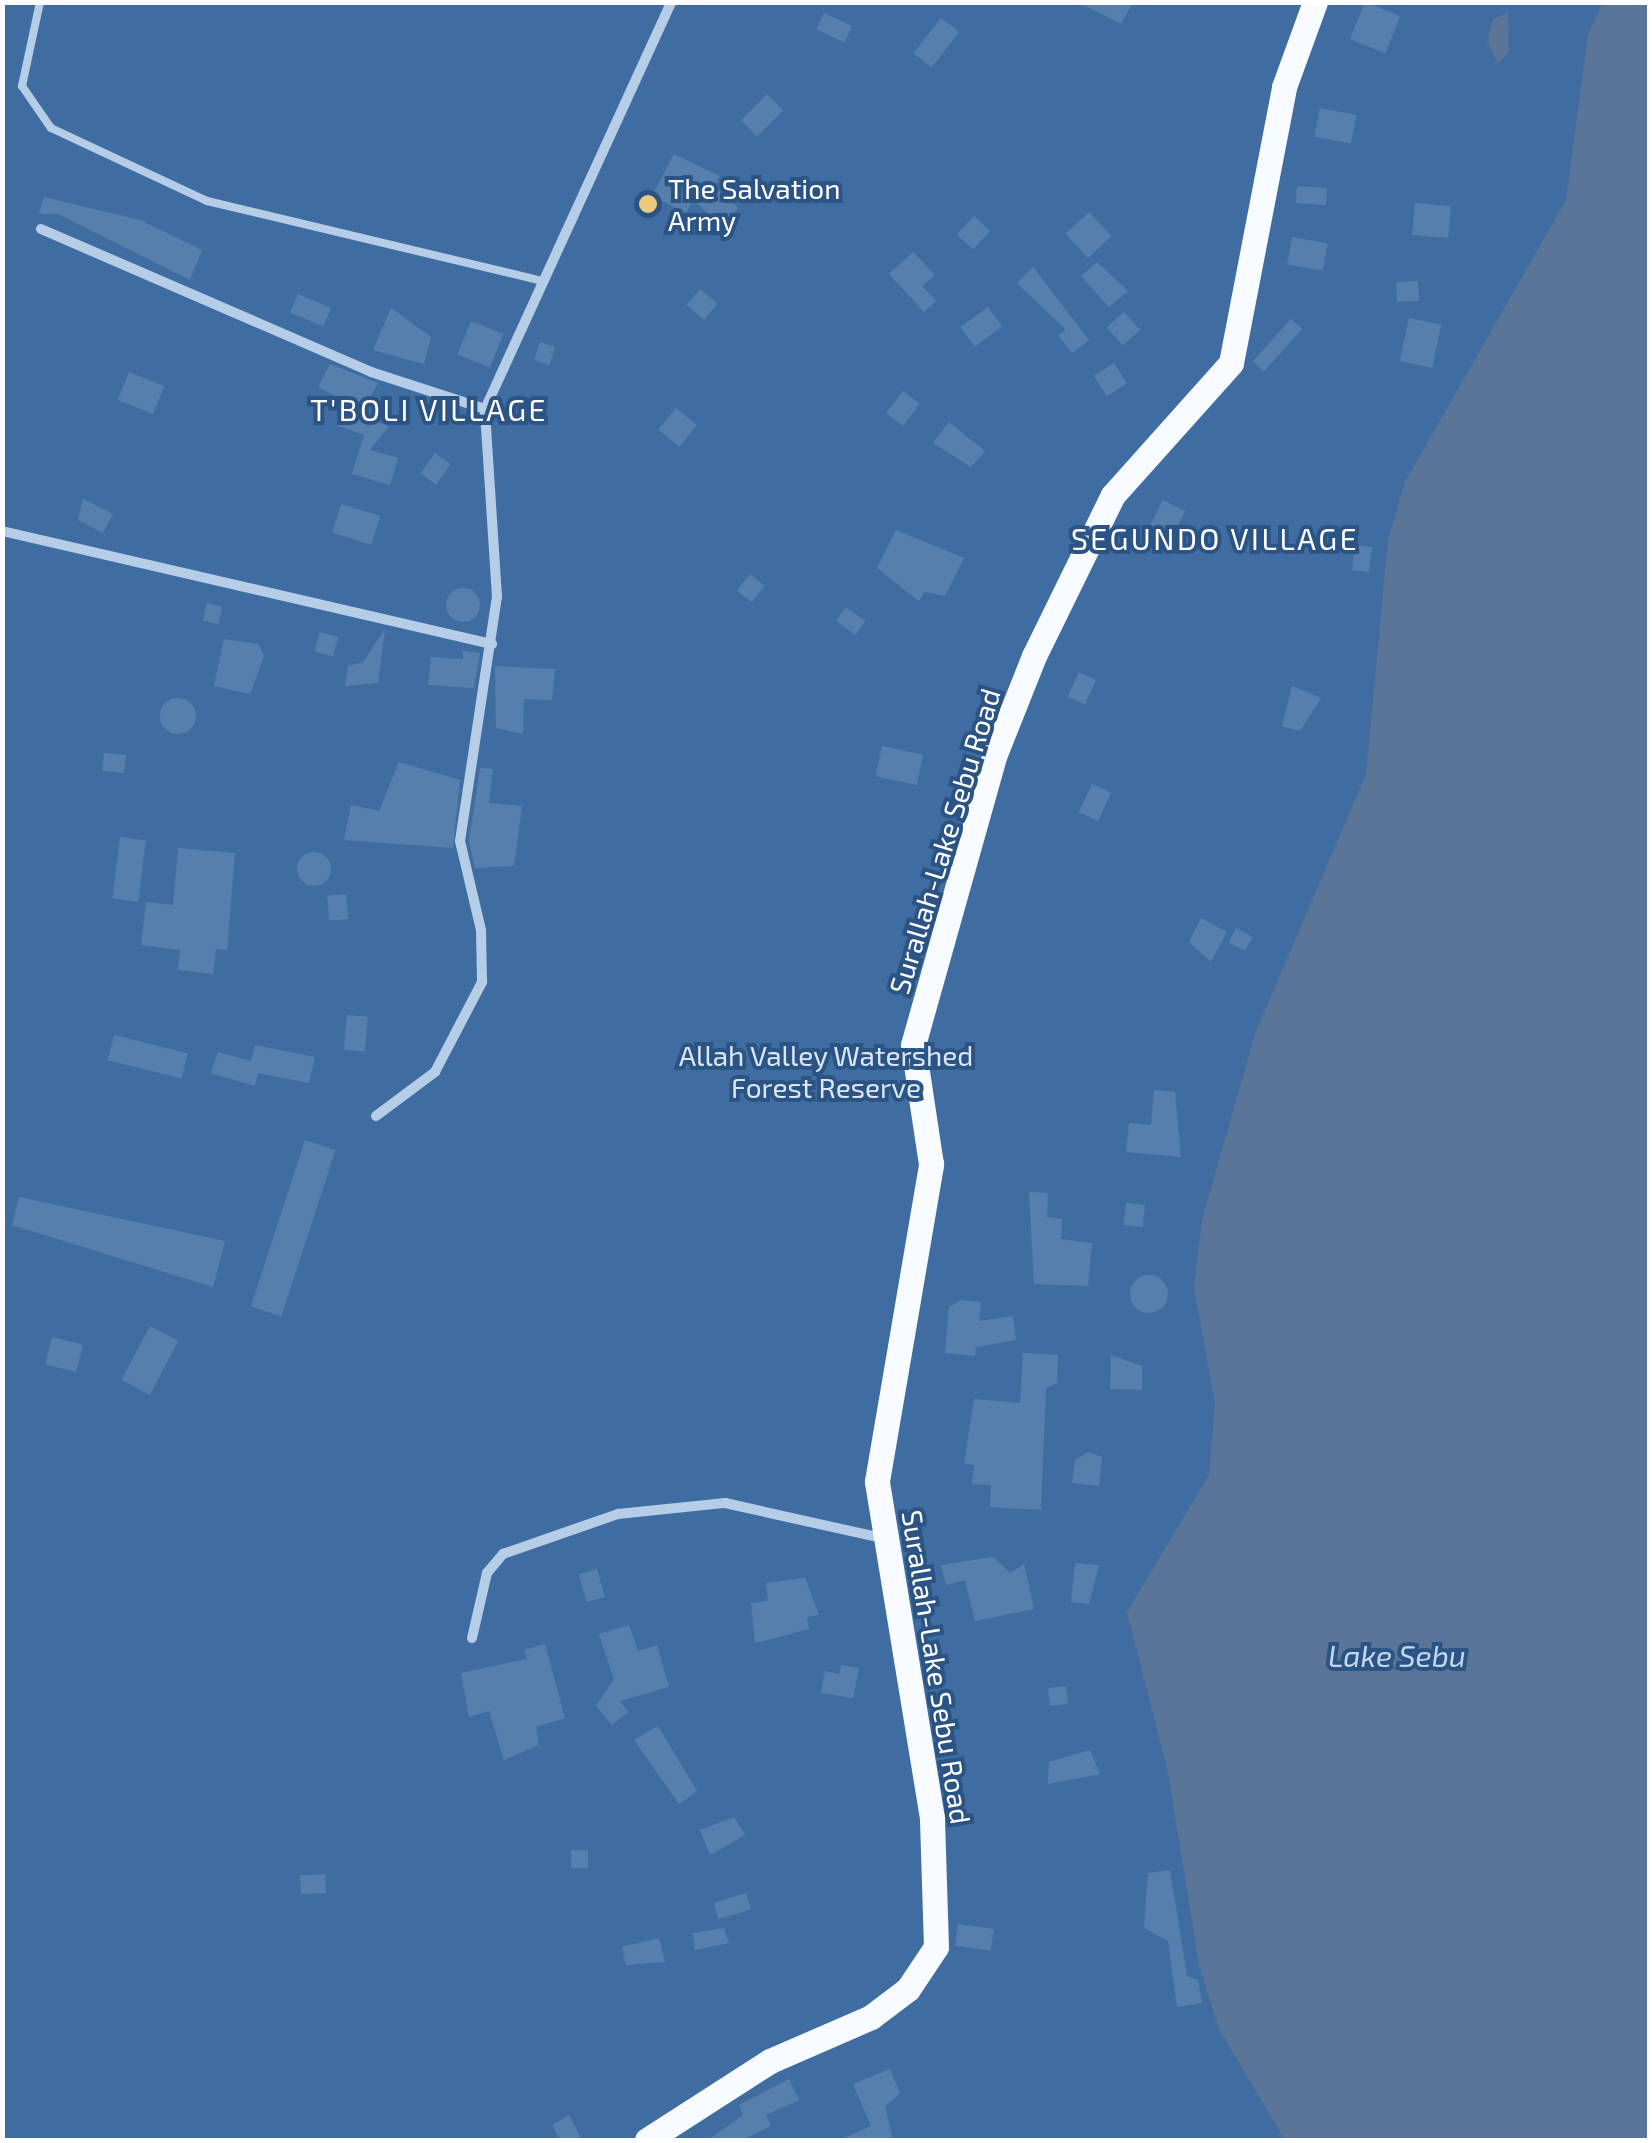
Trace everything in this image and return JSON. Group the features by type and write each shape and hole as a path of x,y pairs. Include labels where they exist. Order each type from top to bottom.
{"main road":[{"name":"Surallah-Lake Sebu Road","path":"647,2140 770,2061 871,2017 908,1989 936,1946 932,1818 877,1482 884,1405 931,1164 913,1044 996,754 1034,656 1114,495 1231,363 1284,87 1315,2"}],"street":[{"path":"376,1116 435,1072 482,982 482,930 460,840 492,644 485,409 538,280 671,2"},
{"path":"41,229 371,372 485,409"},
{"path":"2,531 492,644"},
{"path":"472,1638 487,1573 503,1554 618,1514 725,1502 887,1539"}],"lane":[{"path":"40,2 22,86 51,128 206,200 538,280"}],"green space":[{"name":"Allah Valley Watershed Forest Reserve","path":"3,3 1649,3 1649,2140 3,2140"}],"water":[{"name":"Lake Sebu","path":"1603,3 1650,3 1649,2140 1285,2140 1219,2029 1199,1965 1168,1772 1127,1612 1209,1475 1215,1403 1194,1288 1202,1220 1256,1031 1366,774 1388,540 1405,482 1566,200 1588,34"},
{"path":"1508,13 1509,51 1498,64 1487,41 1493,19"}],"building":[{"path":"1078,2 1133,2 1121,24"},
{"path":"1365,2 1400,16 1385,53 1350,39"},
{"path":"824,13 852,26 844,42 816,29"},
{"path":"941,18 959,32 931,68 913,53"},
{"path":"767,94 783,110 757,136 741,120"},
{"path":"1320,108 1356,115 1351,144 1314,136"},
{"path":"674,154 720,176 714,187 738,208 722,226 693,200 686,213 652,196"},
{"path":"1297,186 1327,188 1326,205 1296,203"},
{"path":"44,197 140,220 202,250 190,280 58,214 39,214"},
{"path":"1415,203 1451,206 1448,238 1412,235"},
{"path":"1089,212 1112,236 1088,258 1066,234"},
{"path":"974,216 990,231 973,249 957,234"},
{"path":"1292,237 1327,243 1323,271 1287,265"},
{"path":"913,252 935,275 922,286 936,301 924,312 889,274"},
{"path":"1097,262 1128,291 1109,307 1081,276"},
{"path":"1033,267 1089,340 1072,353 1058,335 1066,330 1017,283"},
{"path":"1418,281 1419,301 1397,302 1396,282"},
{"path":"700,289 718,304 704,320 687,305"},
{"path":"298,294 331,308 323,326 290,312"},
{"path":"988,307 1002,326 975,346 960,327"},
{"path":"391,308 431,337 424,364 373,350"},
{"path":"1124,312 1140,330 1123,345 1107,327"},
{"path":"1409,318 1441,325 1432,368 1400,361"},
{"path":"1291,319 1302,329 1264,371 1253,361"},
{"path":"471,321 503,334 490,367 458,354"},
{"path":"540,342 555,347 549,365 534,360"},
{"path":"1114,363 1127,383 1107,396 1094,376"},
{"path":"330,364 378,383 360,416 389,426 370,450 398,458 390,485 352,474 364,435 338,426 347,402 318,387"},
{"path":"129,372 164,386 153,414 118,400"},
{"path":"903,391 920,404 903,426 886,413"},
{"path":"676,408 697,425 679,447 658,430"},
{"path":"949,422 985,451 971,467 933,443"},
{"path":"435,453 451,464 436,484 421,473"},
{"path":"83,499 113,514 103,533 78,520"},
{"path":"1163,500 1185,511 1172,537 1150,526"},
{"path":"341,504 380,516 371,545 332,533"},
{"path":"896,530 964,558 945,596 924,592 919,601 877,568"},
{"path":"1355,545 1372,547 1369,572 1352,570"},
{"path":"750,574 765,586 752,602 737,590"},
{"path":"463,588 475,593 480,605 475,617 463,622 451,617 446,605 451,593"},
{"path":"207,603 223,607 218,624 203,620"},
{"path":"846,607 865,621 855,635 836,621"},
{"path":"385,629 378,683 345,686 348,666 363,662"},
{"path":"320,632 338,637 333,656 314,651"},
{"path":"224,639 258,644 264,656 250,694 214,686"},
{"path":"463,651 480,653 474,688 428,685 431,657 463,659"},
{"path":"495,666 555,669 552,700 524,699 523,734 496,728"},
{"path":"1079,672 1096,680 1085,705 1068,696"},
{"path":"1292,686 1321,698 1300,731 1282,726"},
{"path":"178,698 191,703 196,716 191,729 178,734 165,729 160,716 165,703"},
{"path":"882,746 923,755 917,785 876,776"},
{"path":"104,753 126,755 124,773 102,771"},
{"path":"399,762 460,780 453,848 344,840 351,805 379,811"},
{"path":"480,768 493,769 489,803 522,806 514,866 475,868 469,841"},
{"path":"1092,784 1111,793 1098,821 1079,812"},
{"path":"120,837 146,840 138,902 112,899"},
{"path":"178,848 235,853 227,950 216,949 213,974 178,970 180,950 141,945 146,902 173,905"},
{"path":"314,852 326,857 331,869 326,881 314,886 302,881 297,869 302,857"},
{"path":"346,894 348,919 329,921 327,896"},
{"path":"1201,918 1227,932 1211,962 1189,942"},
{"path":"1236,928 1253,937 1245,951 1228,942"},
{"path":"347,1015 368,1017 365,1052 344,1050"},
{"path":"114,1035 188,1053 181,1079 108,1060"},
{"path":"255,1045 315,1057 309,1083 258,1073 255,1086 211,1073 218,1052 251,1061"},
{"path":"1154,1090 1175,1092 1181,1157 1126,1152 1129,1123 1151,1125"},
{"path":"305,1140 335,1150 281,1316 251,1306"},
{"path":"1029,1192 1048,1193 1047,1217 1062,1219 1061,1239 1092,1243 1088,1286 1034,1284"},
{"path":"19,1197 225,1241 213,1287 12,1225"},
{"path":"1126,1203 1145,1205 1143,1227 1124,1225"},
{"path":"1149,1275 1162,1281 1168,1294 1162,1307 1149,1313 1136,1307 1130,1294 1136,1281"},
{"path":"961,1300 981,1302 979,1321 1013,1316 1016,1340 976,1347 975,1356 945,1353 949,1307"},
{"path":"150,1326 178,1341 150,1395 121,1380"},
{"path":"52,1337 83,1345 76,1372 45,1364"},
{"path":"1023,1353 1058,1355 1057,1383 1046,1388 1041,1510 990,1507 991,1485 972,1484 974,1465 964,1464 974,1399 1020,1403"},
{"path":"1111,1355 1142,1366 1142,1390 1110,1389"},
{"path":"1088,1452 1102,1457 1099,1486 1072,1483 1075,1460"},
{"path":"993,1557 1010,1573 1024,1564 1034,1609 975,1621 965,1580 946,1585 941,1565"},
{"path":"1075,1563 1099,1565 1089,1604 1071,1602"},
{"path":"597,1569 605,1597 587,1602 579,1574"},
{"path":"805,1578 819,1615 807,1617 809,1629 755,1643 751,1603 768,1601 766,1583"},
{"path":"629,1625 638,1651 657,1645 669,1687 620,1701 628,1712 612,1725 596,1706 614,1679 599,1634"},
{"path":"545,1644 565,1718 536,1727 539,1745 504,1760 489,1711 469,1717 461,1673 527,1659 524,1650"},
{"path":"841,1665 859,1668 853,1698 821,1693 825,1671 839,1674"},
{"path":"1066,1686 1068,1704 1050,1706 1048,1688"},
{"path":"658,1726 697,1791 679,1804 634,1740"},
{"path":"1090,1750 1100,1774 1048,1784 1049,1762"},
{"path":"734,1817 745,1835 710,1855 700,1830"},
{"path":"571,1850 588,1850 588,1868 571,1868"},
{"path":"1170,1870 1187,1976 1198,1980 1202,2003 1177,2007 1168,1941 1144,1928 1148,1873"},
{"path":"325,1874 326,1893 301,1894 300,1875"},
{"path":"746,1893 751,1909 718,1919 713,1903"},
{"path":"958,1924 994,1929 991,1951 955,1946"},
{"path":"724,1928 729,1943 695,1950 693,1933"},
{"path":"659,1938 665,1962 626,1965 622,1947"},
{"path":"890,2069 900,2093 885,2107 893,2140 839,2140 871,2126 853,2084"},
{"path":"789,2079 799,2100 766,2115 771,2126 743,2140 708,2140 743,2115 739,2105"},
{"path":"569,2115 582,2140 560,2140 552,2125"}],"place":[{"name":"The Salvation Army","path":"648,204"}],"district":[{"name":"T'BOLI VILLAGE","path":"429,409"},
{"name":"SEGUNDO VILLAGE","path":"1215,538"}]}
